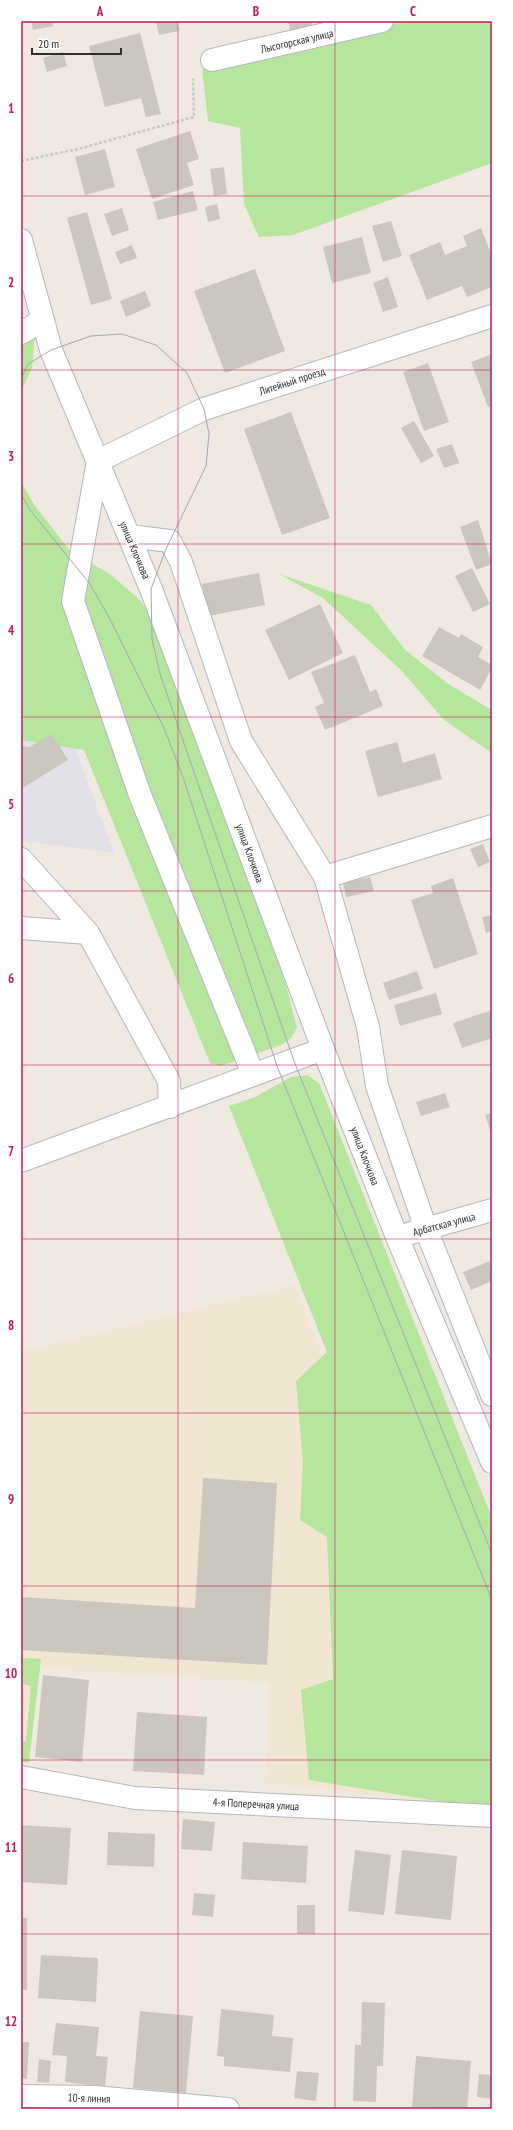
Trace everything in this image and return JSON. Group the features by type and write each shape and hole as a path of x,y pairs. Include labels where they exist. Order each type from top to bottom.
{"street":[{"name":"Лысогорская улица","path":"212,60 382,21"},
{"name":"улица Клочкова","path":"21,242 51,350 151,589 323,1049 397,1237 492,1462"},
{"name":"Литейный проезд","path":"98,461 204,409 492,316"},
{"path":"21,334 43,320"},
{"path":"98,461 73,601 140,795 253,1074"},
{"path":"129,536 170,541 181,562 241,741 325,877 368,1027 377,1086 426,1228 492,1395"},
{"path":"325,877 492,826"},
{"path":"21,859 88,933 169,1081 170,1107"},
{"path":"21,928 88,933"},
{"path":"21,1160 170,1107 253,1074 323,1049"},
{"name":"Арбатская улица","path":"397,1237 492,1210"},
{"name":"4-я Поперечная улица","path":"21,1778 135,1798 492,1816"},
{"name":"10-я линия","path":"21,2096 94,2097 228,2109"}],"path":[{"path":"21,161 78,149 194,117 193,66 212,60"}],"shaded area":[{"path":"21,607 62,713 114,853 21,841"},
{"path":"295,1285 472,1746 479,1807 265,1783 270,1683 37,1668 27,1758 21,1758 21,1352"}],"green space":[{"path":"407,21 492,21 492,163 293,235 259,237 244,204 240,128 208,121 202,69"},
{"path":"21,330 35,337 32,368 21,391"},
{"path":"21,482 35,506 71,552 110,574 139,599 156,624 286,985 297,1028 291,1038 281,1045 221,1066 210,1063 84,750 21,740"},
{"path":"279,574 371,605 405,650 450,685 492,710 492,753 444,720 401,670 323,598"},
{"path":"307,1075 319,1083 492,1518 492,1810 309,1780 301,1690 333,1679 327,1537 300,1520 303,1462 296,1381 327,1352 229,1106 253,1098 291,1077"},
{"path":"21,1658 41,1659 29,1762 21,1762 21,1741 26,1741 31,1686 21,1684"}],"building":[{"path":"31,21 52,21 53,26 33,30"},
{"path":"156,21 177,21 179,31 159,35"},
{"path":"288,21 311,21 313,30 291,35"},
{"path":"140,33 161,114 146,117 141,98 105,107 89,46"},
{"path":"63,52 67,66 47,72 43,58"},
{"path":"190,131 199,159 187,163 194,185 152,199 136,149"},
{"path":"105,149 115,187 85,195 75,157"},
{"path":"224,167 227,194 214,196 210,169"},
{"path":"193,191 198,210 158,220 153,202"},
{"path":"217,204 220,219 208,222 205,207"},
{"path":"122,208 129,230 112,236 104,214"},
{"path":"87,212 112,299 91,305 67,218"},
{"path":"391,221 402,256 383,262 372,226"},
{"path":"481,228 492,256 492,287 467,297 462,286 427,300 409,255 440,242 445,255 467,246 463,236"},
{"path":"362,237 371,273 332,283 323,247"},
{"path":"132,245 137,258 120,264 115,252"},
{"path":"255,269 285,351 225,373 194,291"},
{"path":"388,277 398,307 383,312 373,283"},
{"path":"145,291 151,306 126,317 120,301"},
{"path":"492,354 492,406 488,407 471,362"},
{"path":"428,363 449,422 424,431 403,372"},
{"path":"291,412 330,518 282,535 244,429"},
{"path":"414,421 434,456 421,463 401,428"},
{"path":"452,444 459,463 444,468 436,449"},
{"path":"478,520 492,564 476,570 460,527"},
{"path":"472,568 490,604 473,612 455,576"},
{"path":"259,573 265,605 209,616 202,584"},
{"path":"320,604 343,653 289,680 265,630"},
{"path":"439,627 459,638 461,634 483,647 478,657 492,665 492,668 480,690 422,656"},
{"path":"355,655 370,692 376,689 383,706 325,730 315,707 324,703 311,672"},
{"path":"52,734 68,760 21,789 21,746 29,747"},
{"path":"397,742 403,763 435,753 442,779 378,797 365,751"},
{"path":"483,844 490,862 478,867 470,849"},
{"path":"370,877 374,891 346,897 343,883"},
{"path":"453,878 478,954 434,969 411,900 433,893 431,886"},
{"path":"492,915 492,931 486,933 482,917"},
{"path":"417,971 423,989 389,1000 383,983"},
{"path":"436,993 442,1014 400,1026 394,1005"},
{"path":"492,1010 492,1038 462,1048 453,1023"},
{"path":"445,1093 450,1107 421,1116 416,1102"},
{"path":"492,1113 492,1136 485,1115"},
{"path":"490,1261 492,1281 471,1290 463,1272"},
{"path":"203,1478 277,1483 267,1665 21,1650 21,1597 195,1608"},
{"path":"43,1675 89,1680 82,1762 35,1757"},
{"path":"137,1712 207,1717 204,1775 133,1771"},
{"path":"183,1819 215,1822 212,1851 181,1849"},
{"path":"22,1825 71,1828 67,1885 21,1882"},
{"path":"108,1832 155,1834 154,1867 107,1865"},
{"path":"243,1842 308,1846 306,1883 241,1879"},
{"path":"355,1850 391,1855 384,1915 348,1911"},
{"path":"402,1850 457,1856 451,1920 395,1914"},
{"path":"194,1893 215,1895 213,1917 192,1915"},
{"path":"297,1905 315,1905 315,1934 297,1934"},
{"path":"21,1918 27,1918 27,1990 21,1990"},
{"path":"41,1955 98,1958 96,2002 38,1998"},
{"path":"362,2002 385,2003 383,2066 377,2066 376,2102 353,2101 355,2045 361,2045"},
{"path":"221,2009 274,2015 272,2036 293,2038 290,2072 224,2066 224,2057 217,2056"},
{"path":"140,2011 193,2016 186,2093 133,2088"},
{"path":"56,2023 99,2027 96,2056 108,2057 105,2087 65,2082 67,2056 52,2055"},
{"path":"21,2042 29,2042 27,2079 21,2078"},
{"path":"416,2056 471,2061 467,2109 412,2107"},
{"path":"39,2059 51,2061 49,2083 37,2082"},
{"path":"297,2071 319,2073 316,2101 294,2098"},
{"path":"479,2074 492,2075 492,2099 477,2097"}],"tram line":[{"path":"21,378 28,364 51,350 91,336 122,334 156,345 187,373 204,409 209,434 206,466 166,549 151,589 152,639 160,674 294,1061 492,1554"},
{"path":"21,494 30,510 90,584 111,621 164,728 184,780 277,1066 492,1600"}]}
